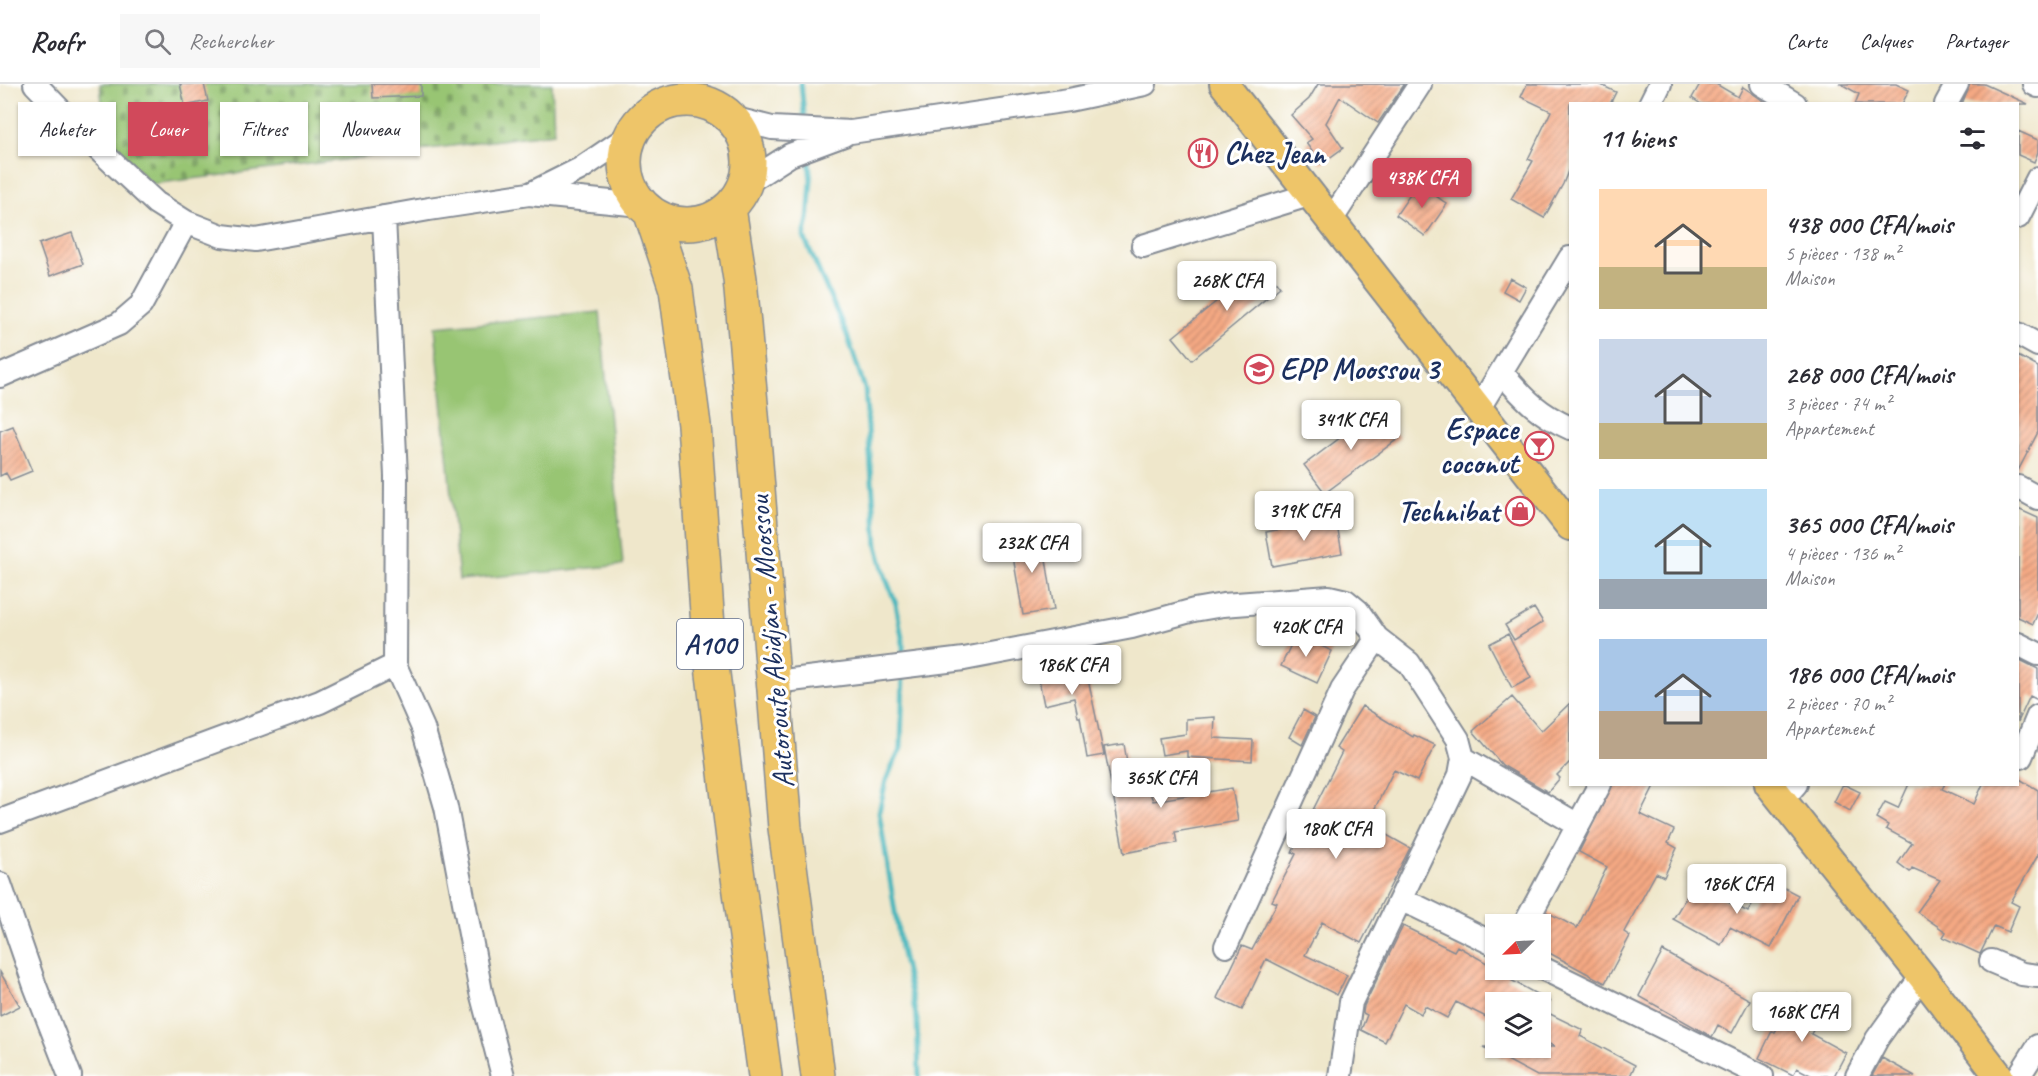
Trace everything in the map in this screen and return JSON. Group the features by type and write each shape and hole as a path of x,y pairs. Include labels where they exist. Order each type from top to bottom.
{"highway":[{"path":"633,129 652,109 670,101 690,99 717,102 742,133 748,149 749,167 737,196 711,220 691,225 670,223 646,209 631,190 625,172 624,153 633,129 644,84"},
{"name":"Autoroute Abidjan - Moossou","path":"737,196 740,279 775,682 785,828 818,1076"},
{"name":"Autoroute Abidjan - Moossou","path":"646,209 676,289 693,414 710,641 735,855 765,1076"}],"main road":[{"path":"1224,84 1332,219 1403,314 1569,525"},
{"path":"1782,790 1999,1076"}],"street":[{"path":"35,84 98,149 156,203 186,222 222,236 256,240 529,194 646,209"},
{"path":"717,102 772,128 851,132 1069,100 1145,84"},
{"path":"1332,219 1420,84"},
{"path":"1651,102 1660,84"},
{"path":"1762,84 1792,102"},
{"path":"1947,102 1957,84"},
{"path":"2034,84 2038,86"},
{"path":"529,194 580,169 633,129"},
{"path":"737,196 790,155 851,132"},
{"path":"2019,215 2038,178"},
{"path":"1143,246 1312,194"},
{"path":"384,217 396,476 395,665 423,728 446,807 481,992 503,1076"},
{"path":"0,376 119,324 141,305 186,222"},
{"path":"1479,408 1569,260"},
{"path":"2019,334 2038,345"},
{"path":"1502,372 1529,403 1547,417 1569,428"},
{"path":"2019,488 2038,498"},
{"path":"775,682 964,659 1132,627 1194,610 1247,603 1329,597 1346,602 1358,611 1377,638 1409,663 1458,739 1463,758 1460,775 1351,1002 1340,1076"},
{"path":"1226,946 1342,690 1377,638"},
{"path":"2019,644 2038,654"},
{"path":"0,821 320,702 395,665"},
{"path":"2025,759 2038,716"},
{"path":"1463,758 1578,825"},
{"path":"1530,914 1599,786"},
{"path":"0,884 35,986 70,1076"},
{"path":"1400,900 1485,940"},
{"path":"1991,961 2022,974 2038,976"},
{"path":"1551,972 1762,1076"},
{"path":"1857,1076 1877,1039 1922,976"},
{"path":"2019,1076 2038,1046"}],"green space":[{"path":"100,84 552,84 554,133 420,150 420,102 320,102 320,156 373,156 152,184 116,148 116,102 102,102"},
{"path":"600,312 623,565 459,580 435,327"}],"building":[{"path":"180,84 204,84 208,101 184,102"},
{"path":"372,84 421,84 421,96 373,98"},
{"path":"1318,84 1404,85 1378,123 1340,97 1326,123 1343,148 1321,164 1306,143 1312,139 1291,115 1309,99"},
{"path":"1527,84 1599,84 1616,92 1611,102 1569,102 1569,169 1544,218 1511,199 1533,161 1528,159 1551,111 1521,97"},
{"path":"1700,84 1716,84 1738,97 1743,87 1765,102 1698,102 1692,98"},
{"path":"1841,84 1896,84 1909,90 1903,102 1856,102 1859,94"},
{"path":"1970,84 1984,84 2028,104 2019,104 2019,102 1963,102"},
{"path":"2019,131 2038,140 2038,152 2034,162 2019,155"},
{"path":"1418,183 1447,204 1425,236 1396,215"},
{"path":"72,233 83,264 50,276 39,244"},
{"path":"1262,264 1280,287 1192,360 1173,337"},
{"path":"1510,278 1526,287 1519,300 1503,291"},
{"path":"2019,357 2038,367 2038,432 2019,469"},
{"path":"1377,410 1399,438 1325,493 1304,465"},
{"path":"13,426 32,471 10,480 6,473 0,476 0,431"},
{"path":"2019,509 2038,518 2038,613 2033,624 2019,617"},
{"path":"1336,519 1342,553 1272,566 1266,532"},
{"path":"1042,534 1054,610 1023,615 1010,539"},
{"path":"1534,608 1543,622 1514,640 1505,625"},
{"path":"1296,634 1332,651 1317,683 1281,666"},
{"path":"1508,634 1531,678 1512,688 1489,644"},
{"path":"1083,655 1104,755 1087,758 1080,717 1078,717 1074,698 1044,705 1036,665"},
{"path":"2019,660 2038,669 2038,700 2030,696 2019,720"},
{"path":"1512,697 1541,731 1569,704 1569,763 1557,775 1560,778 1548,792 1502,765 1473,731"},
{"path":"1362,706 1413,737 1414,735 1435,745 1417,781 1394,770 1367,824 1410,848 1361,943 1322,922 1305,955 1347,975 1337,995 1266,959 1242,1010 1217,998 1242,946 1252,950 1277,903 1272,901 1296,854 1292,852 1342,752 1336,748"},
{"path":"1303,710 1315,717 1302,745 1289,737"},
{"path":"1215,717 1214,738 1253,740 1252,761 1187,757 1187,751 1162,755 1159,738 1186,734 1186,719"},
{"path":"1124,744 1132,792 1148,787 1153,801 1232,788 1238,821 1175,832 1177,843 1124,853 1104,747"},
{"path":"2019,779 2038,790 2038,855 2011,902 2019,906 2008,932 1994,926 1980,954 1943,937 1946,932 1917,912 1940,880 1912,868 1910,872 1898,863 1912,843 1886,829 1888,825 1876,818 1885,802 1898,808 1908,786 1944,786 1942,789 1974,804 1982,786 2019,786"},
{"path":"1612,786 1654,786 1640,814 1674,830 1668,843 1677,848 1664,877 1656,873 1624,932 1630,936 1605,983 1551,954 1551,914 1577,928 1607,867 1579,852"},
{"path":"1842,786 1860,792 1850,811 1834,802"},
{"path":"1773,882 1798,895 1771,948 1730,927 1721,945 1673,919 1694,884 1748,912 1760,889 1768,893"},
{"path":"1403,926 1454,951 1457,946 1485,962 1485,980 1511,980 1533,992 1485,992 1485,1016 1456,1002 1447,1018 1425,1006 1421,1014 1404,1004 1385,1042 1361,1030 1367,1015 1363,1013 1364,1006"},
{"path":"1663,951 1750,1000 1732,1033 1718,1025 1712,1037 1639,996"},
{"path":"0,972 20,1006 0,1016"},
{"path":"1797,993 1825,1009 1811,1034 1846,1053 1834,1076 1812,1076 1797,1068 1793,1075 1759,1058 1772,1031 1775,1032"},
{"path":"1551,1014 1583,1030 1580,1036 1635,1065 1630,1076 1537,1076 1503,1058 1551,1058 1551,1047 1555,1047 1551,1045"},
{"path":"1882,1058 1915,1076 1872,1076"}],"waterway":[{"path":"801,84 805,124"},
{"path":"808,154 811,181 804,237 847,335 865,389 877,546 896,604 903,643 903,662"},
{"path":"903,671 901,748 886,780 879,812 901,949 917,1020 919,1076"}],"place":[{"name":"Chez Jean","path":"1203,153"},
{"name":"EPP Moossou 3","path":"1259,369"},
{"name":"Espace coconut","path":"1539,446"},
{"name":"Technibat","path":"1520,511"}]}
